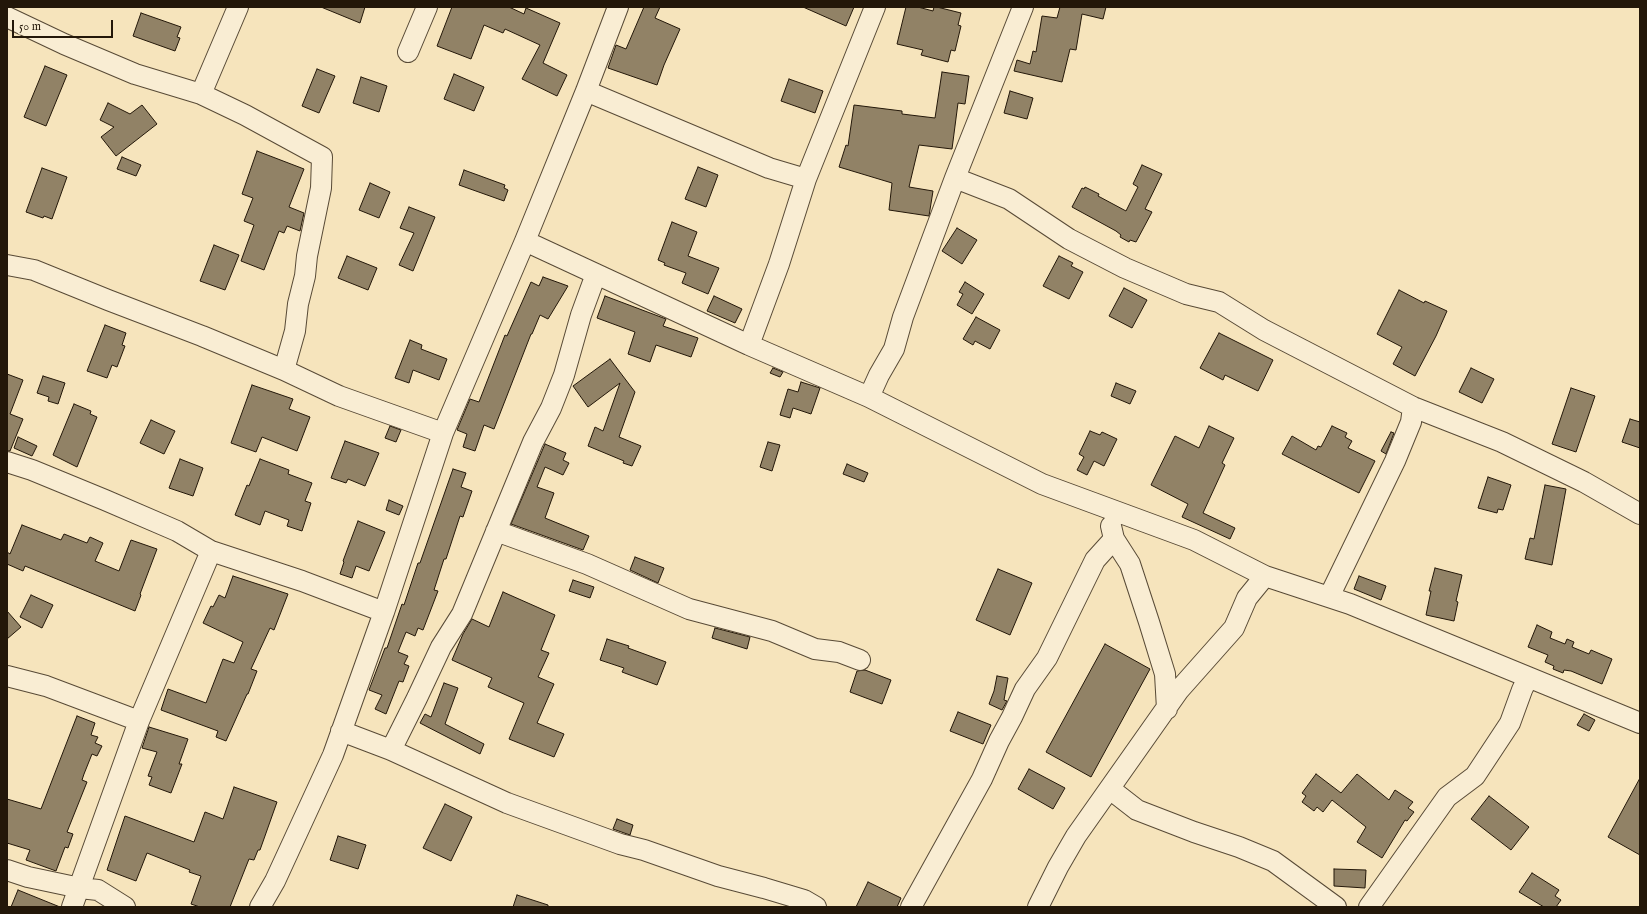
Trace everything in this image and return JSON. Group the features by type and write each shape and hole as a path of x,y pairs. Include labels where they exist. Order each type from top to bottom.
{"street":[{"path":"201,94 238,7"},
{"path":"408,52 427,7"},
{"path":"260,907 275,881 333,755 384,612 443,433 525,241 586,91 618,7"},
{"path":"749,346 779,264 806,179 875,7"},
{"path":"869,396 879,375 894,350 903,318 955,178 1023,7"},
{"path":"13,14 64,44 135,74 201,94 245,115 322,157 321,188 307,256 305,276 298,304 295,331 284,370"},
{"path":"586,91 769,168 806,179"},
{"path":"955,178 1009,199 1069,239 1125,268 1186,294 1219,302 1264,330 1413,407 1502,442 1584,482 1640,514"},
{"path":"525,241 749,346 869,396 1042,484 1194,540 1265,576 1350,604 1640,723"},
{"path":"7,265 34,270 202,336 284,370 339,396 443,433"},
{"path":"391,750 441,647 462,614 533,442 551,408 564,375 581,315 596,274"},
{"path":"1329,597 1395,461 1410,422 1413,407"},
{"path":"7,462 32,470 105,500 176,531 211,551 302,581 384,612"},
{"path":"1107,509 1114,539 1130,564 1149,622 1164,674 1166,709"},
{"path":"496,531 587,564 689,609 772,631 815,649 839,652 860,660"},
{"path":"911,907 982,779 1025,689 1047,658 1095,560 1114,539"},
{"path":"72,907 140,721 211,551"},
{"path":"1038,907 1058,867 1076,836 1179,690 1234,628 1247,598 1265,576"},
{"path":"7,676 46,686 140,721"},
{"path":"1369,907 1447,797 1475,776 1510,723 1528,677"},
{"path":"341,731 391,750 500,800 620,844 644,850 711,874 804,900 816,907"},
{"path":"1110,789 1138,810 1273,861 1336,907"},
{"path":"7,870 28,877 80,888 98,890 125,907"}],"building":[{"path":"321,7 365,7 360,23"},
{"path":"452,7 509,7 524,14 526,8 560,23 543,63 567,75 557,96 522,79 540,45 505,29 503,33 484,25 471,59 437,46"},
{"path":"644,7 660,7 655,18 680,29 657,85 608,68 616,45 626,49"},
{"path":"803,7 854,7 846,26"},
{"path":"906,7 918,7 933,11 934,7 937,7 961,13 958,25 961,26 955,51 951,50 948,62 921,55 923,50 897,44"},
{"path":"1060,7 1106,7 1103,19 1082,14 1076,50 1070,49 1062,82 1014,71 1017,60 1030,64 1033,51 1036,52 1042,16 1057,18"},
{"path":"141,13 181,27 177,37 180,38 175,51 133,36"},
{"path":"45,66 67,75 46,126 24,117"},
{"path":"317,69 335,76 319,113 302,106"},
{"path":"942,72 969,76 965,104 958,103 952,149 919,145 909,187 933,191 929,216 889,210 892,183 839,167 846,145 848,146 854,105 902,111 902,114 935,118"},
{"path":"454,74 484,87 474,111 444,99"},
{"path":"361,77 387,86 379,112 353,103"},
{"path":"789,79 823,91 815,113 781,101"},
{"path":"1010,91 1033,98 1027,119 1004,113"},
{"path":"108,103 130,114 142,105 157,124 116,156 101,137 114,127 100,120"},
{"path":"257,151 304,169 289,207 304,213 300,231 287,226 284,233 279,231 264,270 241,261 254,225 244,221 253,198 242,194"},
{"path":"122,157 141,165 136,176 117,169"},
{"path":"1142,165 1162,174 1145,209 1152,212 1136,242 1130,240 1129,242 1120,237 1121,235 1116,231 1072,207 1082,188 1084,189 1085,187 1126,211 1138,187 1133,184"},
{"path":"698,167 718,175 706,207 685,199"},
{"path":"42,168 67,177 52,219 44,216 43,218 26,212"},
{"path":"464,170 505,185 504,188 508,190 504,201 459,185"},
{"path":"370,183 390,192 379,218 359,210"},
{"path":"409,207 435,217 413,271 399,265 414,233 400,228"},
{"path":"672,222 697,232 688,256 719,268 708,294 682,283 686,273 664,265 665,263 658,260"},
{"path":"957,228 977,240 962,264 942,251"},
{"path":"214,245 239,255 225,290 200,281"},
{"path":"347,256 377,268 368,290 338,278"},
{"path":"1059,256 1073,263 1071,266 1083,272 1069,299 1043,286"},
{"path":"543,277 568,286 548,319 540,315 531,334 494,429 484,425 475,451 463,447 467,434 457,430 470,399 479,402 505,335 507,336 531,282 539,286"},
{"path":"965,282 984,294 972,314 957,305 963,294 959,292"},
{"path":"1124,288 1147,300 1132,328 1109,316"},
{"path":"1399,290 1424,303 1425,301 1447,311 1415,376 1393,364 1402,347 1377,334"},
{"path":"605,296 666,319 663,326 698,338 691,357 656,345 650,362 628,354 635,332 597,318"},
{"path":"714,296 742,309 735,323 707,311"},
{"path":"976,317 1000,330 990,349 975,341 973,345 963,339"},
{"path":"105,325 126,333 122,345 125,346 117,367 112,365 107,378 87,371"},
{"path":"1219,333 1273,360 1258,391 1225,375 1223,380 1200,368"},
{"path":"410,340 422,345 421,349 447,359 439,380 413,370 409,383 395,378"},
{"path":"610,359 635,392 619,437 641,446 632,466 623,463 624,461 588,446 595,427 603,431 620,383 588,407 573,386"},
{"path":"773,368 783,372 780,377 770,373"},
{"path":"1471,368 1494,379 1482,403 1459,392"},
{"path":"7,374 23,380 10,414 23,419 10,451 7,451"},
{"path":"43,376 65,383 58,404 48,401 49,397 37,393"},
{"path":"801,382 820,388 811,414 793,408 790,418 780,415 788,389 798,392"},
{"path":"1116,383 1136,391 1130,404 1111,396"},
{"path":"252,385 293,399 289,409 310,417 297,451 262,437 256,452 231,443"},
{"path":"1571,388 1595,396 1576,452 1552,444"},
{"path":"74,404 91,411 90,414 97,417 77,467 53,455"},
{"path":"1630,419 1640,422 1640,448 1622,442"},
{"path":"151,420 175,431 164,454 140,443"},
{"path":"390,426 401,430 396,442 385,438"},
{"path":"1209,426 1234,438 1222,463 1225,465 1203,513 1235,528 1230,539 1182,517 1188,504 1151,485 1175,436 1199,448"},
{"path":"1332,426 1347,433 1345,437 1352,441 1348,448 1375,461 1359,493 1282,454 1292,436 1316,450 1318,446 1321,447"},
{"path":"1090,431 1100,435 1102,432 1117,439 1104,466 1094,461 1087,475 1077,470 1084,457 1079,454"},
{"path":"1391,432 1394,433 1386,454 1381,451"},
{"path":"18,437 37,446 32,456 14,448"},
{"path":"345,441 379,453 365,486 348,479 346,483 331,478"},
{"path":"768,442 780,445 772,471 760,467"},
{"path":"545,444 566,453 563,460 569,463 563,475 545,467 537,487 554,493 545,518 589,536 583,550 511,524"},
{"path":"180,459 203,468 193,496 169,488"},
{"path":"260,459 289,470 288,474 312,483 305,501 311,503 302,531 287,526 289,520 265,511 260,525 235,515 247,485 249,486"},
{"path":"847,464 868,473 864,482 843,474"},
{"path":"453,469 466,473 461,487 472,491 463,517 460,516 446,559 444,559 434,590 438,591 423,630 418,628 415,636 406,632 398,652 408,656 404,664 409,666 403,682 399,681 386,714 375,709 382,695 369,690 385,648 387,648 402,604 404,605 418,563 420,563"},
{"path":"1488,477 1511,485 1503,510 1498,509 1497,513 1478,508"},
{"path":"1545,485 1566,489 1552,565 1525,559 1530,538 1534,539"},
{"path":"389,500 403,506 399,515 386,510"},
{"path":"358,521 385,532 369,571 356,566 352,578 340,574 343,561"},
{"path":"22,525 61,540 64,534 87,543 90,537 103,543 95,561 119,571 131,540 157,549 135,611 25,566 23,571 7,564 7,552 10,554"},
{"path":"635,557 664,568 658,583 630,570"},
{"path":"1435,568 1462,575 1456,601 1458,602 1454,621 1426,615 1431,591 1429,591"},
{"path":"998,569 1032,583 1010,635 976,620"},
{"path":"233,576 288,594 274,630 270,628 251,669 257,671 226,741 216,737 218,731 161,710 168,689 206,703 223,659 234,663 243,642 203,623 211,606 213,607 219,595 225,598"},
{"path":"1359,576 1386,586 1381,600 1354,589"},
{"path":"573,580 594,587 590,598 569,591"},
{"path":"503,592 555,615 541,650 549,653 538,677 554,684 537,723 564,734 554,757 509,739 524,703 488,687 492,678 452,660 463,634 472,619 489,627"},
{"path":"31,595 53,605 42,628 20,617"},
{"path":"7,611 21,627 7,639"},
{"path":"1537,625 1552,632 1550,638 1565,644 1567,639 1574,642 1572,647 1589,654 1591,650 1612,659 1602,684 1571,671 1564,670 1563,673 1553,669 1554,666 1545,662 1548,655 1528,647"},
{"path":"715,628 750,637 747,649 712,638"},
{"path":"607,639 629,646 628,648 666,662 657,685 622,672 624,668 600,660"},
{"path":"1105,644 1150,669 1091,777 1046,752"},
{"path":"865,670 891,680 882,704 850,692 857,671"},
{"path":"997,676 1008,678 1004,700 1007,701 1002,710 989,704 994,691"},
{"path":"444,683 458,688 445,724 484,744 480,754 420,723 425,714 431,717"},
{"path":"958,712 991,725 983,744 950,731"},
{"path":"1584,714 1595,720 1589,731 1577,725"},
{"path":"77,716 95,723 91,735 98,737 95,743 102,746 97,756 92,754 84,774 82,780 87,782 67,832 73,834 68,848 65,847 56,871 26,860 30,850 7,843 7,799 41,809"},
{"path":"149,727 188,739 179,764 182,764 171,793 149,785 152,777 148,776 157,752 142,748"},
{"path":"1029,769 1065,788 1053,809 1018,789"},
{"path":"1316,774 1341,793 1357,774 1389,800 1395,790 1413,802 1408,808 1414,812 1407,821 1405,820 1382,858 1357,842 1366,827 1332,800 1323,812 1317,807 1314,811 1302,802 1306,796 1302,793"},
{"path":"1640,778 1640,855 1608,837"},
{"path":"234,787 277,802 260,850 258,850 254,860 249,859 230,907 200,907 191,904 201,876 189,872 190,870 147,853 136,881 107,870 125,816 194,842 205,812 223,819"},
{"path":"1489,796 1529,827 1511,850 1471,819"},
{"path":"445,804 472,817 451,861 423,848"},
{"path":"617,819 633,825 630,835 613,829"},
{"path":"338,836 366,845 358,869 330,860"},
{"path":"1334,869 1366,870 1365,888 1334,886"},
{"path":"1532,873 1559,890 1555,896 1561,900 1556,907 1544,907 1519,892"},
{"path":"868,882 901,898 897,907 856,907"},
{"path":"18,890 60,907 11,907"},
{"path":"517,895 548,905 548,907 513,907"}]}
